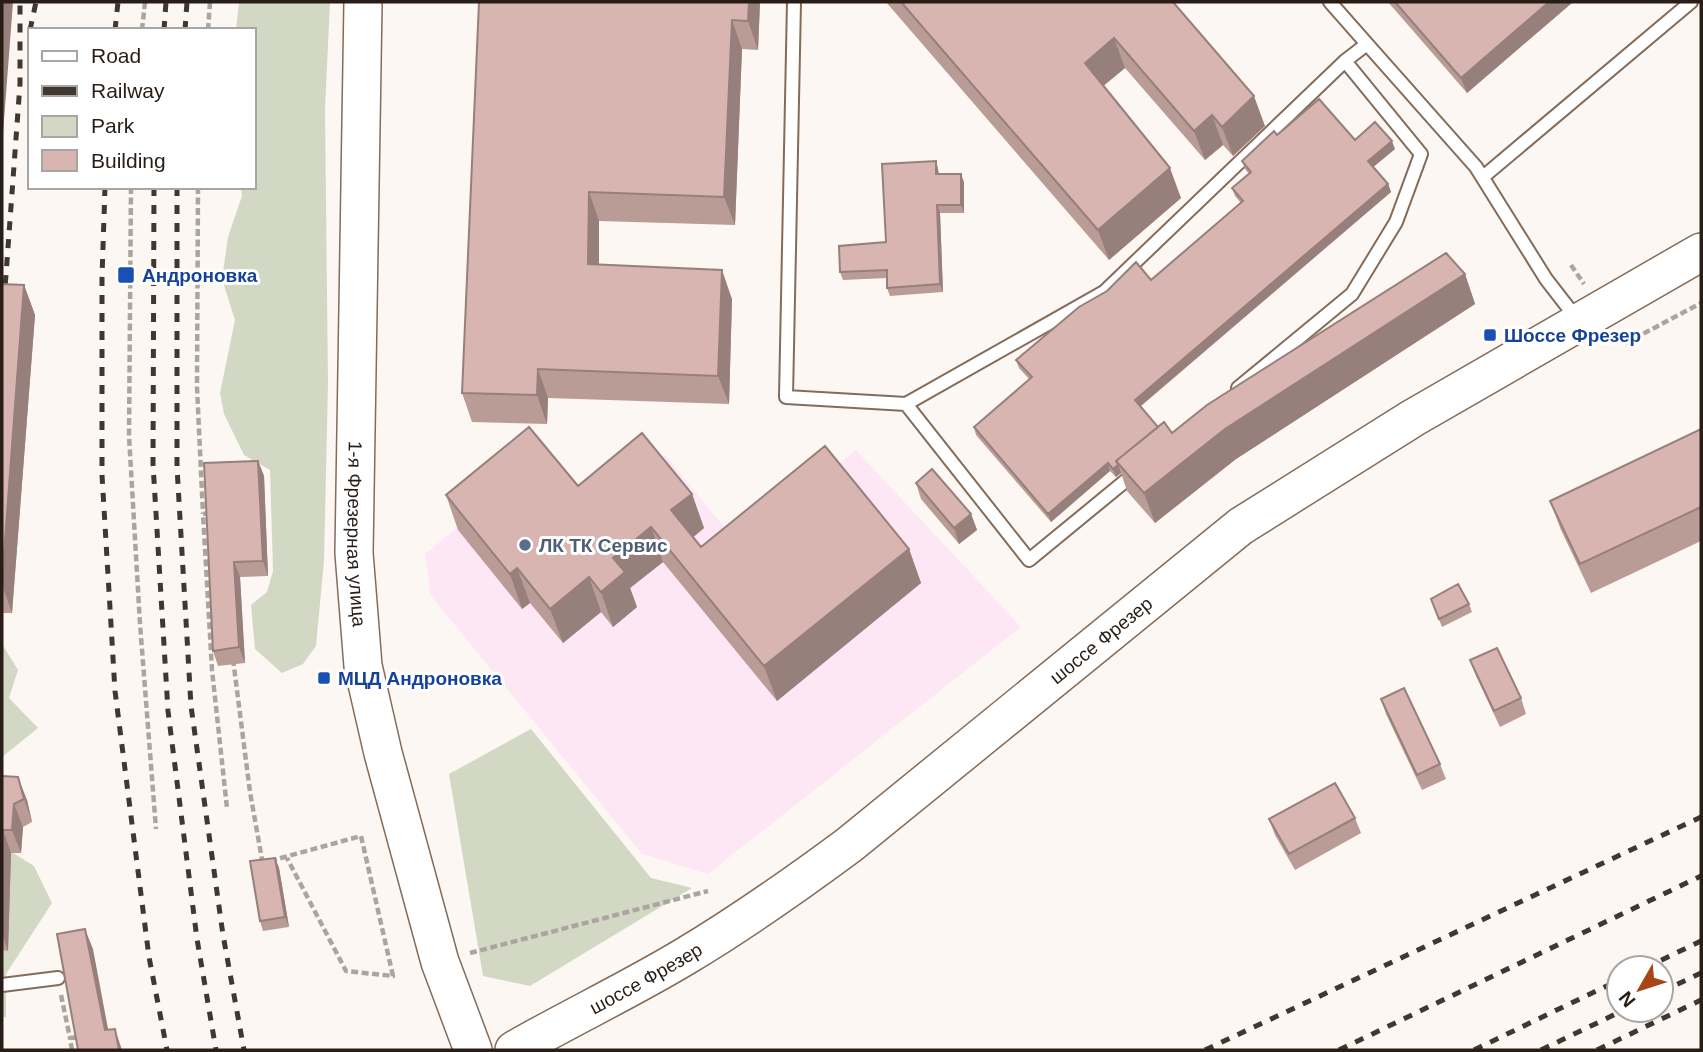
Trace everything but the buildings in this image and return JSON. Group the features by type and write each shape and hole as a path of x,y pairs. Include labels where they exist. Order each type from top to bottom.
{"street":[{"name":"1-я Фрезерная улица","path":"363,2 354,553 363,666 386,766 440,962 473,1050"},
{"name":"шоссе Фрезер","path":"514,1050 662,970 788,890 849,845 1241,526 1413,418 1583,306 1701,252"}],"lane":[{"path":"794,2 786,397 906,404 1104,292 1345,61 1367,44"},
{"path":"1330,2 1483,177 1546,279 1583,306"},
{"path":"1483,177 1691,2"},
{"path":"1223,401 1352,294 1396,222 1421,153 1345,61"},
{"path":"906,404 1029,560 1147,462"},
{"path":"2,985 58,978"}],"path":[{"path":"142,28 145,2"},
{"path":"208,28 210,2"},
{"path":"131,189 129,436 156,829"},
{"path":"198,189 197,387 212,670 227,807"},
{"path":"1570,265 1583,306"},
{"path":"1619,336 1624,344 1701,303"},
{"path":"203,514 222,512"},
{"path":"232,648 246,766 264,870"},
{"path":"262,862 287,858 361,836 393,976 346,971 287,858"},
{"path":"459,956 708,891"},
{"path":"58,978 72,1050"},
{"path":"70,1038 80,1037"}],"shaded area":[{"path":"856,450 1021,627 708,874 642,854 431,596 425,554 543,456 591,515 665,455 738,544"}],"green space":[{"path":"239,2 330,2 325,109 328,384 324,561 316,646 303,664 282,673 255,649 251,605 267,592 273,571 270,470 244,455 224,414 220,393 235,320 222,279 228,237 242,196 241,189 256,189 256,28 236,28"},
{"path":"2,644 18,670 9,698 38,728 2,757"},
{"path":"531,729 651,878 692,888 530,986 483,976 449,774"},
{"path":"2,846 34,866 52,903 6,974 6,1017 2,1017"}],"railway":[{"path":"4,302 20,84 20,2"},
{"path":"30,28 36,2"},
{"path":"115,28 118,2"},
{"path":"164,28 166,2"},
{"path":"185,28 187,2"},
{"path":"105,189 102,475 115,691 149,957 167,1050"},
{"path":"154,189 153,464 168,711 197,939 216,1050"},
{"path":"177,189 177,467 191,706 223,935 244,1050"},
{"path":"1205,1050 1701,817"},
{"path":"1339,1050 1701,876"},
{"path":"1674,954 1701,941"},
{"path":"1675,985 1701,973"},
{"path":"1474,1050 1605,987"},
{"path":"1597,1050 1701,1000"},
{"path":"1541,1050 1605,1019"}],"place":[{"name":"Андроновка","path":"126,275"},
{"name":"Шоссе Фрезер","path":"1490,335"},
{"name":"ЛК ТК Сервис","path":"525,545"},
{"name":"МЦД Андроновка","path":"324,678"}]}
